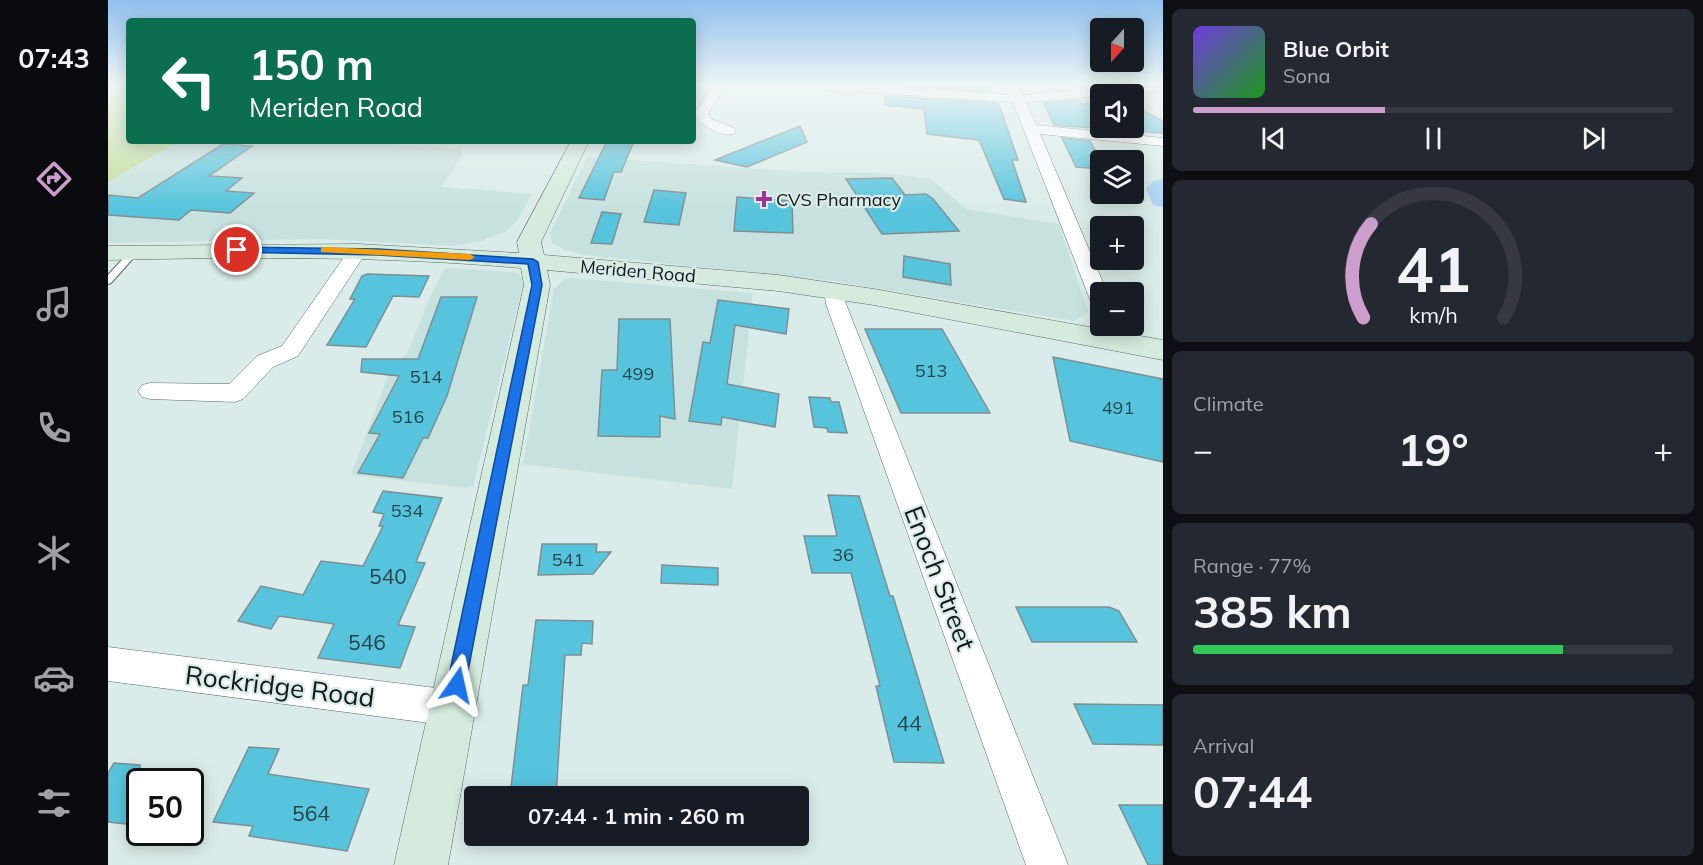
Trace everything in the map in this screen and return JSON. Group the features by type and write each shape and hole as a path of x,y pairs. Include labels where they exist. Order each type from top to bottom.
{"main road":[{"path":"421,865 537,285 529,248 530,238 578,144"},
{"name":"Meriden Road","path":"108,253 247,250 358,251 533,262 752,280 1090,330"},
{"name":"Meriden Road","path":"1120,336 1163,350"}],"street":[{"path":"717,126 729,131"},
{"path":"1093,282 1030,129 1163,142"},
{"path":"150,391 235,393 263,361 276,354 290,351 358,251"},
{"name":"Enoch Street","path":"834,291 836,304 1047,865"},
{"name":"Rockridge Road","path":"108,664 452,708"}],"lane":[{"path":"108,281 134,252"}],"shaded area":[{"path":"174,144 377,144 460,149 463,154 441,187 532,194 517,221 507,231 481,241 454,246 322,239 108,243 108,182"},
{"path":"587,157 806,172 883,173 931,179 966,209 1059,224 1088,312 1074,321 833,281 584,255 565,250 552,243 550,233"},
{"path":"445,268 512,272 519,274 523,286 473,486 466,488 351,475 391,367 408,352 429,299"},
{"path":"564,279 753,293 732,489 523,464 554,289"}],"green space":[{"path":"108,126 126,126 126,144 174,144 108,182"}],"building":[{"path":"799,126 807,142 747,167 715,160"},
{"path":"926,126 1007,126 1018,160 1012,160 1026,202 1004,199 979,140 927,134"},
{"path":"1144,126 1163,126 1163,133 1144,132"},
{"path":"1062,138 1090,141 1095,150 1090,150 1090,168 1076,167"},
{"path":"223,144 252,146 209,176 242,178 226,191 254,193 230,213 191,210 179,220 108,215 108,195 138,198"},
{"path":"606,144 633,144 621,172 614,172 604,200 579,198"},
{"path":"892,178 905,195 926,194 933,199 959,231 882,234 846,179"},
{"path":"654,190 686,193 679,225 644,222"},
{"name":"CVS Pharmacy","path":"737,197 792,201 793,233 734,231"},
{"path":"602,212 621,214 612,244 591,243"},
{"path":"904,256 950,264 951,285 903,277"},
{"path":"367,274 429,276 419,297 393,296 366,347 327,345 355,299 350,299 362,276"},
{"path":"441,297 477,297 447,396 428,438 423,438 403,478 358,473 380,434 369,433 399,376 361,372 362,359 418,359"},
{"path":"718,300 789,309 786,334 735,325 727,384 779,394 775,427 722,417 721,425 689,421 703,342 710,343"},
{"path":"619,319 670,319 675,419 660,416 660,437 598,436 602,370 617,370"},
{"path":"865,329 942,329 990,413 901,413"},
{"path":"1053,357 1163,379 1163,462 1070,441"},
{"path":"809,397 830,398 831,402 839,402 847,433 828,432 827,428 814,427"},
{"path":"383,491 442,498 416,562 425,563 398,625 415,627 400,668 318,658 334,624 279,616 271,629 238,621 261,586 303,595 321,561 363,566 383,526 379,526 384,514 373,512"},
{"path":"828,495 859,496 890,596 893,596 944,763 894,762 876,686 880,686 851,573 812,573 804,536 837,536"},
{"path":"542,544 597,544 596,552 611,552 593,574 538,575"},
{"path":"662,565 718,568 718,585 661,583"},
{"path":"1016,607 1109,607 1119,611 1137,642 1032,642"},
{"path":"536,620 593,621 592,644 582,643 581,655 565,655 557,786 511,786 523,685 528,685"},
{"path":"1074,704 1163,705 1163,745 1093,744"},
{"path":"249,747 279,749 268,774 369,789 347,851 249,836 253,826 213,822"},
{"path":"114,763 140,765 140,768 126,768 126,824 108,822 108,773"},
{"path":"1119,805 1163,805 1163,865 1148,865"}],"waterway":[{"path":"1163,187 1160,189 1163,199"}],"slow traffic":[{"path":"325,250 470,257"}],"place":[{"name":"CVS Pharmacy","path":"764,199"}],"route":[{"path":"237,250 378,252 533,262 537,285 457,685"}]}
